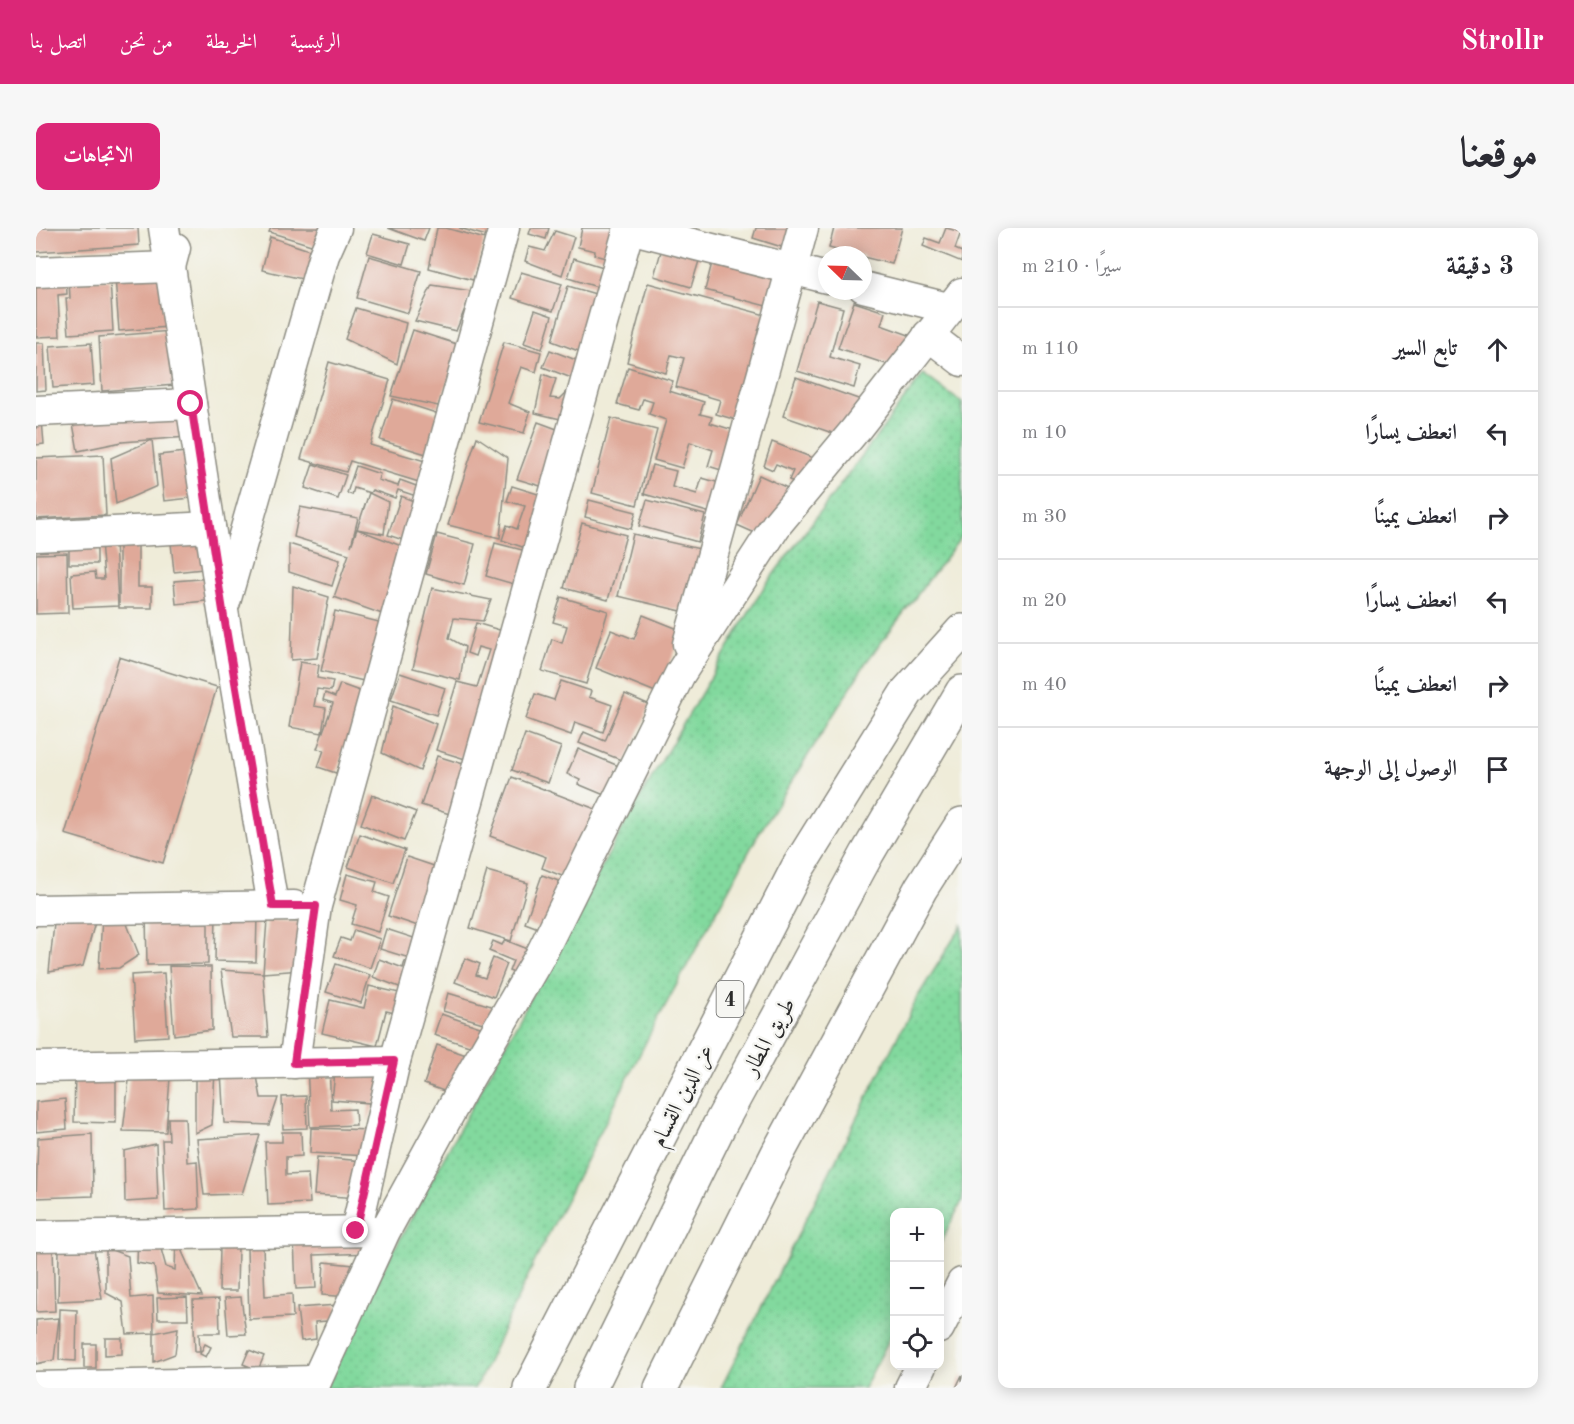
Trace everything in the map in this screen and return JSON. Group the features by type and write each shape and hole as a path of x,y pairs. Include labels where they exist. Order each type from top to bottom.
{"main road":[{"name":"عز الدين القسام","path":"530,1388 797,869 907,692 962,631"},
{"name":"طريق المطار","path":"590,1388 719,1126 867,854 962,692"},
{"path":"661,1388 778,1153 921,888 962,824"}],"street":[{"path":"164,228 223,611 273,906"},
{"path":"170,267 181,228"},
{"path":"223,611 324,255 336,228"},
{"path":"294,1063 316,906 504,228"},
{"path":"356,1231 394,1061 629,228 818,276"},
{"path":"680,674 803,228"},
{"path":"36,273 170,267"},
{"path":"36,1387 314,1385 385,1231 462,1090 540,956 680,674 777,524 856,429 955,300 872,288"},
{"path":"928,335 962,361"},
{"path":"36,411 191,404"},
{"path":"36,536 210,526"},
{"path":"36,910 316,906"},
{"path":"36,1066 394,1061"},
{"path":"36,1236 385,1231"},
{"path":"944,1318 962,1283"},
{"path":"909,1388 918,1370"}],"green space":[{"path":"923,374 962,403 962,536 867,661 758,835 651,1032 535,1261 479,1381 474,1388 324,1388 350,1331 632,811 764,587"},
{"path":"962,925 962,1201 944,1236 944,1208 890,1208 890,1338 864,1388 721,1388 918,996"}],"building":[{"path":"36,228 138,228 139,245 36,252"},
{"path":"271,228 327,228 321,248 269,232"},
{"path":"388,228 429,228 424,241"},
{"path":"437,228 446,228 485,239 473,280 429,268"},
{"path":"459,228 493,228 490,237"},
{"path":"531,228 549,228 546,239 529,234"},
{"path":"582,228 615,228 617,261 594,255 595,251 578,247"},
{"path":"756,228 792,228 785,248 753,238"},
{"path":"834,228 902,228 892,264 872,259 872,246 830,246"},
{"path":"946,228 961,232 955,249 962,252 962,262 923,246 926,238 940,243"},
{"path":"555,231 574,237 562,275 525,261 529,247 545,251"},
{"path":"373,234 410,244 404,264 367,253"},
{"path":"270,237 324,255 311,281 262,270"},
{"path":"664,241 702,251 691,287 654,276"},
{"path":"714,255 783,273 774,308 705,290"},
{"path":"369,256 421,271 408,313 357,298"},
{"path":"574,258 613,270 607,290 568,278"},
{"path":"521,272 562,284 553,311 512,298"},
{"path":"164,273 168,327 119,331 115,277"},
{"path":"66,275 67,294 58,295 60,336 36,337 36,277"},
{"path":"110,279 113,331 69,334 66,298 70,298 69,281"},
{"path":"648,283 769,316 740,421 716,414 720,400 676,387 684,358 671,355 666,373 627,362"},
{"path":"432,285 472,291 456,331 415,321"},
{"path":"568,286 606,297 589,355 552,341"},
{"path":"817,301 843,308 830,357 860,366 854,388 797,371"},
{"path":"854,302 885,312 881,325 909,335 898,368 838,348"},
{"path":"356,308 406,323 397,364 345,339"},
{"path":"535,310 552,316 542,349 524,343"},
{"path":"413,330 463,346 438,406 391,396"},
{"path":"171,331 175,385 102,391 99,337"},
{"path":"504,342 541,352 536,372 521,367 508,403 530,412 524,433 479,422"},
{"path":"36,343 44,343 46,390 36,391"},
{"path":"91,343 94,385 53,388 50,346"},
{"path":"550,350 576,360 578,353 582,382 543,367"},
{"path":"329,362 390,380 370,445 425,461 419,482 350,461 346,472 301,459"},
{"path":"628,367 673,381 669,391 704,402 700,414 712,417 710,423 740,432 728,472 708,466 713,450 690,442 682,468 654,460 666,420 649,414 653,402 643,399 639,410 617,404"},
{"path":"543,374 556,379 550,398 560,399 568,391 578,396 569,421 535,413"},
{"path":"796,377 861,400 847,438 783,416"},
{"path":"36,397 40,397 44,444 36,445"},
{"path":"393,399 439,414 426,454 380,440"},
{"path":"181,410 187,437 122,442 78,451 72,418"},
{"path":"611,418 657,430 637,505 592,493"},
{"path":"538,422 565,432 544,487 517,479"},
{"path":"477,437 508,458 500,538 448,525"},
{"path":"152,440 157,486 116,504 111,458"},
{"path":"772,442 818,460 803,485 789,480 793,471 776,464 773,470 764,466"},
{"path":"195,451 200,497 164,501 159,455"},
{"path":"103,455 106,515 36,519 36,458"},
{"path":"313,464 346,475 338,499 305,488"},
{"path":"652,465 676,471 672,487 697,494 702,478 727,485 711,513 644,494"},
{"path":"356,466 380,474 378,480 398,486 400,480 419,487 416,496 398,490 395,498 372,490 370,493 354,488 352,495 347,493"},
{"path":"759,475 790,489 764,537 737,525"},
{"path":"512,486 551,498 534,551 502,540 507,525 517,529 525,506 507,501"},
{"path":"369,493 388,502 384,534 357,529"},
{"path":"401,496 416,502 409,542 388,535"},
{"path":"589,500 636,512 631,529 585,517"},
{"path":"647,500 705,515 698,542 639,526"},
{"path":"300,507 358,518 351,546 357,529 404,547 385,615 334,597 349,554 294,537"},
{"path":"582,523 626,535 608,600 564,588"},
{"path":"208,529 213,568 174,572 170,533"},
{"path":"437,534 475,544 464,585 426,574"},
{"path":"633,534 709,551 694,614 618,596"},
{"path":"69,540 97,540 97,564 69,564"},
{"path":"101,541 115,541 118,606 73,608 71,574 95,572 96,579 104,579"},
{"path":"119,541 138,541 138,587 152,587 152,608 119,608"},
{"path":"495,543 534,553 524,587 486,576"},
{"path":"289,544 340,560 332,586 289,572"},
{"path":"67,553 68,613 36,614 36,554"},
{"path":"213,578 215,600 176,604 174,581"},
{"path":"293,586 329,597 317,658 291,660"},
{"path":"432,588 491,600 483,621 454,618 449,638 465,647 460,680 413,668"},
{"path":"561,597 608,611 586,684 542,671 552,639 562,643 567,626 553,622"},
{"path":"335,611 383,623 368,682 321,671"},
{"path":"643,615 683,631 658,693 596,668 611,630 634,639"},
{"path":"476,623 513,634 475,762 436,750 457,682 477,687 489,650 478,647 475,656 467,653"},
{"path":"119,657 217,687 163,863 65,834"},
{"path":"300,662 319,665 317,678 333,681 331,691 317,689 314,706 326,708 322,733 289,727"},
{"path":"400,673 445,688 436,715 391,700"},
{"path":"561,681 591,691 589,697 612,705 603,732 575,722 571,735 526,719 535,694 554,700"},
{"path":"340,684 365,693 336,773 318,767 324,750 317,749 333,703 323,700 325,693 335,697"},
{"path":"625,694 650,705 626,762 579,743 584,732 605,741"},
{"path":"393,706 436,724 420,771 382,753"},
{"path":"525,734 561,747 548,783 512,770"},
{"path":"578,749 621,767 609,797 578,784 580,780 567,774"},
{"path":"437,756 473,767 456,816 421,805"},
{"path":"512,777 598,810 572,880 542,868 546,857 490,836"},
{"path":"372,795 416,812 404,841 361,824"},
{"path":"360,834 405,850 393,883 348,867"},
{"path":"407,857 446,870 433,908 423,904 419,916 430,920 427,929 388,916"},
{"path":"487,871 528,883 511,941 470,928"},
{"path":"347,874 377,882 374,892 389,897 378,932 351,924 357,905 340,900"},
{"path":"542,875 567,884 549,932 525,923"},
{"path":"122,911 139,955 119,968 99,969 102,917"},
{"path":"216,913 257,914 256,962 215,961"},
{"path":"55,914 97,915 83,966 49,972"},
{"path":"208,914 208,964 147,965 146,915"},
{"path":"267,920 300,922 301,970 263,973"},
{"path":"386,929 417,939 419,961 380,949"},
{"path":"354,930 380,939 370,968 334,956 341,938 350,941"},
{"path":"505,940 538,953 528,978 509,971 513,961 489,951 493,941 502,945"},
{"path":"465,958 480,964 476,975 485,978 493,958 507,964 494,997 455,982"},
{"path":"379,959 403,968 405,961 419,966 410,991 373,977"},
{"path":"336,964 370,975 361,1003 326,992"},
{"path":"169,966 211,967 212,1030 174,1035"},
{"path":"221,970 263,973 268,1037 231,1037"},
{"path":"164,973 168,1036 135,1038 131,975"},
{"path":"369,986 408,995 403,1015 386,1011 377,1046 322,1033 330,1000 364,1008"},
{"path":"448,993 498,1008 493,1026 443,1011"},
{"path":"441,1014 489,1030 482,1050 434,1035"},
{"path":"437,1045 472,1057 458,1096 424,1084"},
{"path":"171,1064 166,1132 123,1131 130,1072"},
{"path":"195,1064 215,1072 212,1125 195,1133"},
{"path":"329,1064 331,1110 355,1109 356,1125 310,1127 307,1065"},
{"path":"336,1064 384,1076 368,1122 369,1103 332,1100"},
{"path":"75,1071 116,1072 116,1123 74,1122"},
{"path":"256,1071 261,1098 278,1098 269,1125 224,1123 221,1072"},
{"path":"306,1096 307,1128 283,1129 282,1097"},
{"path":"65,1099 67,1129 36,1132 36,1102"},
{"path":"168,1118 185,1118 187,1162 197,1161 199,1209 165,1211 162,1140 169,1140"},
{"path":"311,1128 370,1130 369,1156 310,1153"},
{"path":"282,1132 301,1132 302,1156 286,1157 286,1175 308,1174 310,1203 268,1205 265,1142 282,1142"},
{"path":"92,1134 93,1196 36,1198 38,1138"},
{"path":"260,1135 242,1194 204,1195 197,1139"},
{"path":"156,1144 158,1200 125,1202 124,1151"},
{"path":"317,1157 363,1161 360,1198 314,1195"},
{"path":"138,1234 158,1238 166,1267 175,1270 176,1238 202,1296 158,1293 154,1266 137,1263"},
{"path":"370,1236 371,1253 314,1255 316,1288 296,1289 294,1239"},
{"path":"220,1247 238,1247 237,1291 219,1291"},
{"path":"263,1247 265,1296 292,1294 293,1317 249,1319 247,1248"},
{"path":"53,1248 55,1311 36,1312 36,1249"},
{"path":"106,1248 128,1256 131,1298 153,1296 154,1333 127,1334 123,1302 106,1293"},
{"path":"59,1249 94,1249 102,1299 58,1301"},
{"path":"324,1262 354,1265 351,1297 322,1295"},
{"path":"187,1297 188,1319 158,1319 157,1298"},
{"path":"241,1297 246,1334 228,1335 225,1298"},
{"path":"219,1299 220,1333 199,1333 200,1352 195,1352 193,1300"},
{"path":"337,1305 339,1320 315,1322 316,1339 301,1341 297,1308"},
{"path":"60,1309 77,1310 76,1361 59,1360"},
{"path":"59,1318 54,1360 36,1364 36,1320"},
{"path":"178,1328 175,1354 154,1362 154,1333"},
{"path":"105,1338 122,1338 122,1354 105,1355"},
{"path":"84,1344 96,1344 96,1368 84,1368"},
{"path":"205,1344 211,1347 206,1357 200,1354"},
{"path":"249,1350 264,1356 258,1370 243,1364"},
{"path":"962,1375 962,1388 956,1388"}],"route":[{"path":"191,404 273,906 316,906 294,1063 394,1061 356,1231"}]}
